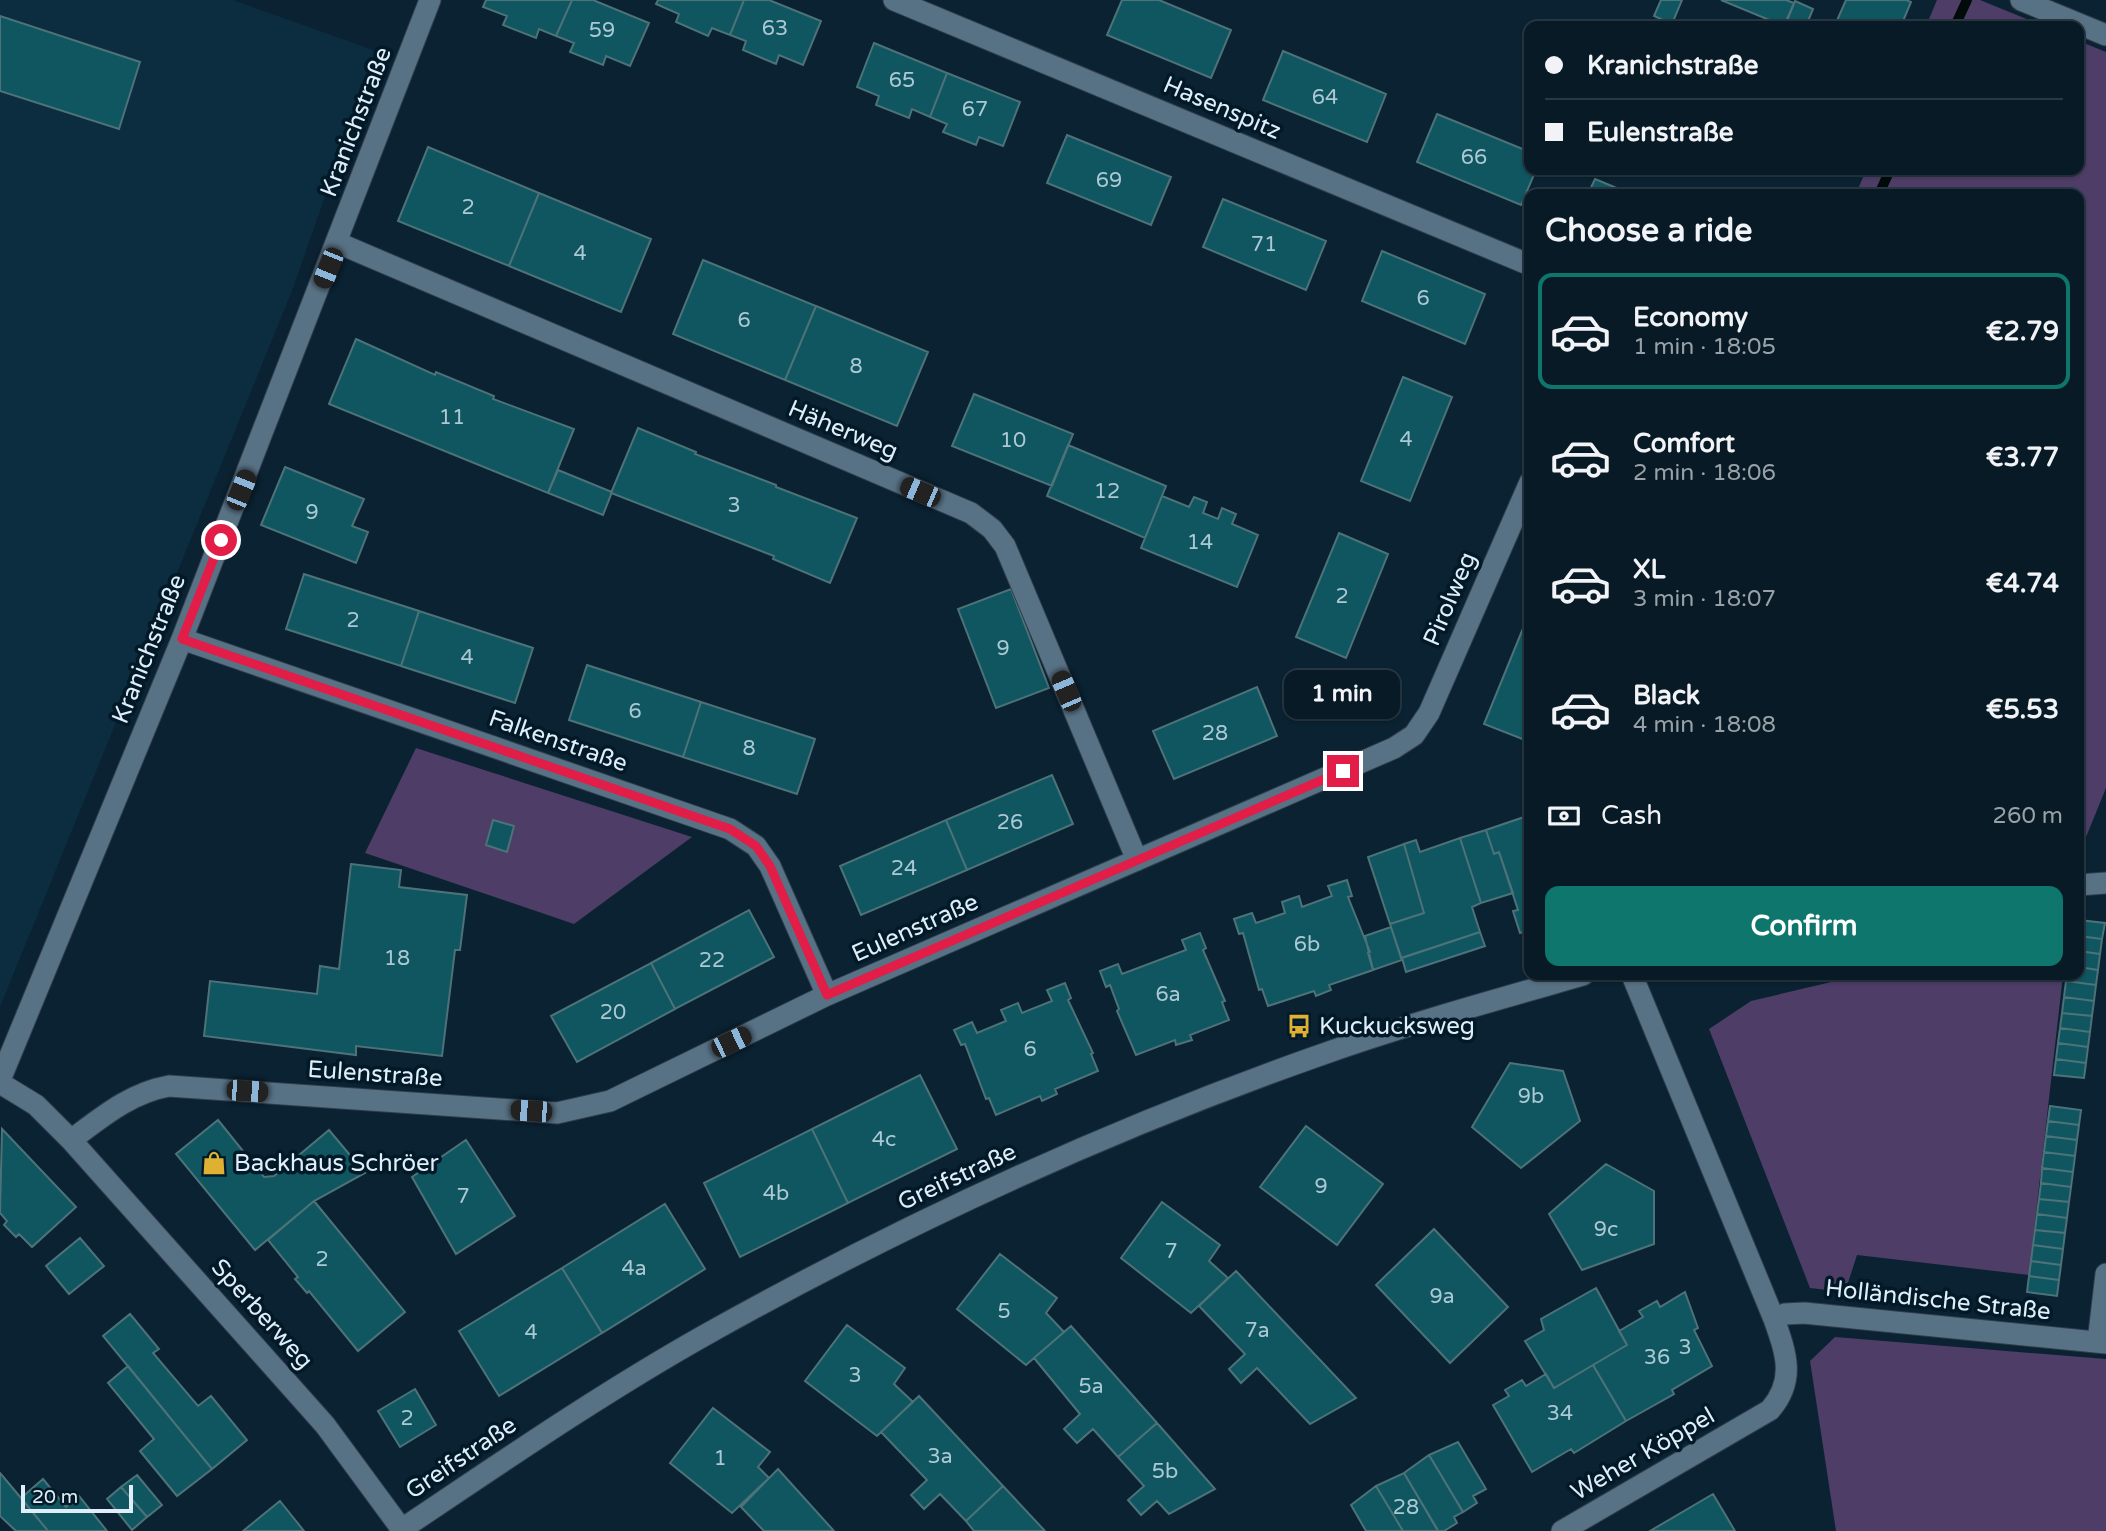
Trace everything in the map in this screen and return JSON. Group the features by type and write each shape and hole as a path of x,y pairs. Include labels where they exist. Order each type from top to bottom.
{"street":[{"name":"Kranichstraße","path":"0,1082 182,639 338,243 430,0"},
{"name":"Hasenspitz","path":"894,0 1524,262"},
{"path":"2021,0 2072,21"},
{"path":"2084,26 2106,35"},
{"name":"Häherweg","path":"338,243 971,513 992,529 1005,546 1138,860"},
{"name":"Pirolweg","path":"1414,735 1429,713 1524,496"},
{"name":"Falkenstraße","path":"182,639 730,829 756,846 770,866 827,995"},
{"name":"Eulenstraße","path":"71,1140 146,1090 169,1086 557,1113 610,1101 827,995 1394,748 1414,735"},
{"path":"2084,885 2106,883"},
{"name":"Greifstraße","path":"403,1530 570,1416 706,1335 867,1248 1004,1182 1312,1058 1404,1027 1566,980"},
{"path":"1634,980 1774,1320"},
{"path":"0,1082 36,1105 71,1140"},
{"name":"Sperberweg","path":"71,1140 325,1424 403,1530"},
{"name":"Holländische Straße","path":"1774,1320 1785,1314 1804,1313 2102,1342 2106,1273"},
{"name":"Weher Köppel","path":"1562,1531 1770,1410 1779,1399 1787,1380 1788,1360 1774,1320"}],"shaded area":[{"path":"0,0 233,0 376,51 292,291 0,1007"},
{"path":"1937,0 1980,0 2032,21 1928,21"},
{"path":"2084,43 2106,52 2106,788 2084,842 2084,189 1858,189 1864,175 2084,175"},
{"path":"416,748 692,837 574,924 365,853"},
{"path":"1840,980 2062,980 2029,1275 1857,1255 1845,1292 1810,1288 1709,1029 1751,1001"},
{"path":"1835,1337 2106,1359 2106,1531 1836,1531 1810,1361"}],"building":[{"path":"486,0 572,0 556,36 539,29 536,38 503,25 507,16 483,7"},
{"path":"572,0 593,0 649,23 630,66 606,56 603,65 570,52 574,43 556,36"},
{"path":"658,0 744,0 730,35 712,28 708,36 676,22 679,14 656,4"},
{"path":"744,0 769,0 821,21 803,65 779,55 776,64 743,50 746,41 730,35"},
{"path":"1122,0 1159,0 1231,30 1211,78 1107,35"},
{"path":"1661,0 1682,0 1673,21 1654,16"},
{"path":"1721,0 1786,0 1794,3 1786,21 1772,21"},
{"path":"1846,0 1911,2 1903,21 1837,21"},
{"path":"1795,1 1813,9 1808,21 1787,21"},
{"path":"0,16 140,62 119,129 0,91"},
{"path":"874,43 947,73 930,117 912,109 909,118 876,105 879,96 857,87"},
{"path":"1283,51 1386,94 1367,142 1263,100"},
{"path":"947,73 1020,102 1003,146 979,137 976,145 943,132 947,124 930,117"},
{"path":"1437,114 1524,150 1524,175 1534,175 1528,189 1524,189 1521,205 1417,162"},
{"path":"1067,135 1171,177 1151,225 1047,183"},
{"path":"428,147 539,193 509,266 398,221"},
{"path":"1595,179 1619,189 1590,189"},
{"path":"539,193 651,239 621,312 509,266"},
{"path":"1223,199 1326,241 1306,290 1203,247"},
{"path":"1382,251 1485,294 1465,344 1362,301"},
{"path":"703,260 816,306 785,380 673,334"},
{"path":"816,306 928,352 897,426 785,380"},
{"path":"356,339 435,375 436,372 494,396 493,399 574,429 548,493 329,404"},
{"path":"1403,377 1452,397 1410,501 1361,481"},
{"path":"974,394 1073,434 1052,486 952,446"},
{"path":"638,428 696,452 695,454 857,518 830,583 773,559 774,556 611,493"},
{"path":"1068,445 1166,486 1145,538 1047,496"},
{"path":"285,467 364,499 352,526 368,532 356,563 261,525"},
{"path":"558,470 612,492 603,515 548,493"},
{"path":"1162,496 1189,507 1194,497 1207,502 1203,513 1218,519 1222,508 1236,514 1232,524 1258,535 1237,587 1141,548"},
{"path":"1339,533 1388,554 1346,658 1296,637"},
{"path":"304,574 419,611 401,666 286,629"},
{"path":"1011,589 1049,688 996,708 958,609"},
{"path":"419,611 533,648 515,703 401,666"},
{"path":"1524,626 1524,740 1484,724"},
{"path":"587,665 701,702 683,757 569,720"},
{"path":"1257,687 1277,736 1174,779 1153,731"},
{"path":"701,702 815,739 797,794 683,757"},
{"path":"1052,775 1073,824 967,870 946,820"},
{"path":"1524,817 1524,932 1520,933 1513,911 1518,910 1499,852 1494,854 1486,830"},
{"path":"493,820 514,826 507,852 486,845"},
{"path":"946,820 967,870 861,915 840,866"},
{"path":"1486,830 1494,854 1499,852 1513,893 1481,903 1460,838"},
{"path":"1460,838 1481,903 1472,907 1480,932 1401,958 1390,924 1424,913 1404,844 1416,840 1420,852"},
{"path":"1404,844 1424,913 1390,924 1368,857"},
{"path":"351,864 401,870 399,887 467,895 460,950 455,950 442,1056 356,1046 356,1055 204,1036 210,981 317,994 320,966 339,969"},
{"path":"1347,880 1352,896 1348,897 1370,952 1368,953 1373,970 1329,985 1331,990 1316,996 1314,991 1268,1006 1262,989 1259,990 1243,933 1239,934 1234,919 1252,913 1256,923 1285,913 1282,902 1299,896 1302,907 1332,896 1328,886"},
{"path":"749,910 774,957 675,1009 651,963"},
{"path":"2084,921 2105,923 2102,939 2084,937"},
{"path":"1391,927 1402,960 1373,970 1365,936"},
{"path":"1480,932 1485,946 1406,972 1402,958"},
{"path":"1200,933 1206,948 1203,950 1225,1001 1222,1002 1229,1020 1190,1035 1192,1040 1176,1045 1175,1040 1136,1055 1117,1011 1119,1009 1110,985 1106,987 1100,971 1118,964 1122,974 1186,950 1182,940"},
{"path":"2084,937 2102,939 2100,954 2084,952"},
{"path":"2084,952 2100,954 2098,970 2084,968"},
{"path":"651,963 675,1009 577,1062 551,1016"},
{"path":"2084,968 2098,970 2096,985 2066,981 2084,980"},
{"path":"2066,981 2096,985 2094,1001 2064,997"},
{"path":"1065,983 1071,998 1068,1000 1093,1053 1091,1054 1098,1071 1055,1089 1057,1094 1042,1101 1040,1096 996,1115 989,1098 986,1099 965,1044 961,1045 954,1030 972,1022 977,1033 1006,1021 1001,1010 1018,1003 1022,1013 1052,1001 1047,990"},
{"path":"2064,997 2094,1001 2092,1016 2062,1013"},
{"path":"2062,1013 2092,1016 2090,1032 2060,1028"},
{"path":"2060,1028 2090,1032 2088,1047 2058,1043"},
{"path":"2058,1043 2088,1047 2086,1063 2056,1059"},
{"path":"2056,1059 2086,1063 2084,1078 2054,1075"},
{"path":"1510,1063 1563,1071 1580,1121 1521,1168 1472,1127"},
{"path":"920,1075 957,1149 848,1203 812,1129"},
{"path":"2050,1106 2081,1110 2079,1125 2048,1121"},
{"path":"218,1120 264,1177 274,1176 329,1130 365,1173 314,1201 255,1250 176,1154"},
{"path":"2048,1121 2079,1125 2077,1140 2046,1136"},
{"path":"1306,1126 1383,1184 1337,1245 1260,1187"},
{"path":"2,1129 76,1207 32,1247 19,1234 16,1237 4,1225 7,1221 0,1213"},
{"path":"812,1129 848,1203 740,1257 704,1183"},
{"path":"2046,1136 2077,1140 2075,1156 2044,1152"},
{"path":"466,1140 515,1216 456,1254 412,1177"},
{"path":"2044,1152 2075,1156 2073,1172 2042,1168"},
{"path":"1606,1164 1654,1191 1654,1244 1582,1270 1549,1214"},
{"path":"2042,1168 2073,1172 2071,1187 2041,1183"},
{"path":"2041,1183 2071,1187 2069,1202 2039,1199"},
{"path":"2039,1199 2069,1202 2067,1218 2037,1214"},
{"path":"314,1201 405,1312 358,1351 309,1291 307,1293 295,1279 298,1277 268,1240"},
{"path":"1162,1202 1220,1245 1209,1261 1228,1278 1191,1313 1121,1258"},
{"path":"665,1204 705,1269 602,1333 562,1268"},
{"path":"2037,1214 2067,1218 2065,1233 2035,1230"},
{"path":"1434,1229 1508,1307 1450,1363 1376,1285"},
{"path":"2035,1230 2065,1233 2063,1249 2033,1245"},
{"path":"80,1238 104,1266 69,1294 46,1266"},
{"path":"2033,1245 2063,1249 2061,1265 2031,1261"},
{"path":"1000,1254 1057,1298 1046,1313 1064,1332 1026,1365 957,1309"},
{"path":"2031,1261 2061,1265 2059,1280 2029,1276"},
{"path":"562,1268 602,1333 499,1396 459,1331"},
{"path":"1236,1271 1356,1398 1310,1424 1257,1368 1241,1383 1229,1369 1245,1354 1199,1306"},
{"path":"2029,1276 2059,1280 2057,1296 2027,1292"},
{"path":"1596,1288 1627,1345 1554,1388 1525,1341 1544,1330 1541,1319"},
{"path":"1685,1292 1698,1328 1694,1330 1712,1366 1672,1390 1674,1394 1626,1421 1593,1365 1627,1345 1619,1331 1643,1317 1639,1311 1657,1301 1660,1307"},
{"path":"130,1314 159,1349 153,1353 198,1406 211,1396 247,1440 212,1469 103,1336"},
{"path":"847,1325 905,1368 894,1384 913,1402 877,1436 805,1381"},
{"path":"1071,1326 1157,1423 1118,1457 1093,1429 1077,1443 1064,1429 1080,1414 1034,1358"},
{"path":"1593,1365 1626,1421 1574,1453 1571,1449 1532,1472 1493,1405 1509,1396 1505,1390 1522,1380 1526,1386 1546,1374 1554,1388"},
{"path":"128,1366 212,1469 177,1496 140,1451 154,1439 108,1383"},
{"path":"415,1389 436,1425 400,1447 378,1411"},
{"path":"919,1396 1003,1486 966,1521 940,1494 924,1509 911,1495 927,1480 881,1432"},
{"path":"713,1408 770,1452 758,1467 769,1478 732,1513 670,1463"},
{"path":"1157,1423 1215,1489 1169,1514 1157,1501 1141,1515 1128,1500 1144,1486 1118,1457"},
{"path":"1458,1442 1486,1489 1473,1496 1477,1503 1463,1512 1429,1455"},
{"path":"1429,1455 1463,1512 1454,1517 1457,1523 1444,1531 1438,1531 1404,1473"},
{"path":"778,1469 834,1531 764,1531 741,1507"},
{"path":"0,1473 48,1531 16,1531 0,1516"},
{"path":"1404,1473 1438,1531 1403,1531 1376,1486"},
{"path":"137,1475 162,1505 147,1517 121,1487"},
{"path":"43,1479 66,1507 79,1496 107,1531 48,1531 21,1498"},
{"path":"1003,1486 1045,1531 974,1531 966,1521"},
{"path":"1376,1486 1403,1531 1366,1531 1351,1505"},
{"path":"121,1487 147,1517 132,1530 107,1499"},
{"path":"1713,1494 1735,1531 1650,1531"},
{"path":"280,1501 304,1531 243,1531"}],"waterway":[{"path":"1957,21 1967,0"},
{"path":"1881,189 1888,175"}],"place":[{"name":"Kuckucksweg","path":"1299,1026"},
{"name":"Backhaus Schröer","path":"214,1163"}],"route":[{"path":"221,540 182,639 730,829 756,846 770,866 827,995 1343,771"}]}
